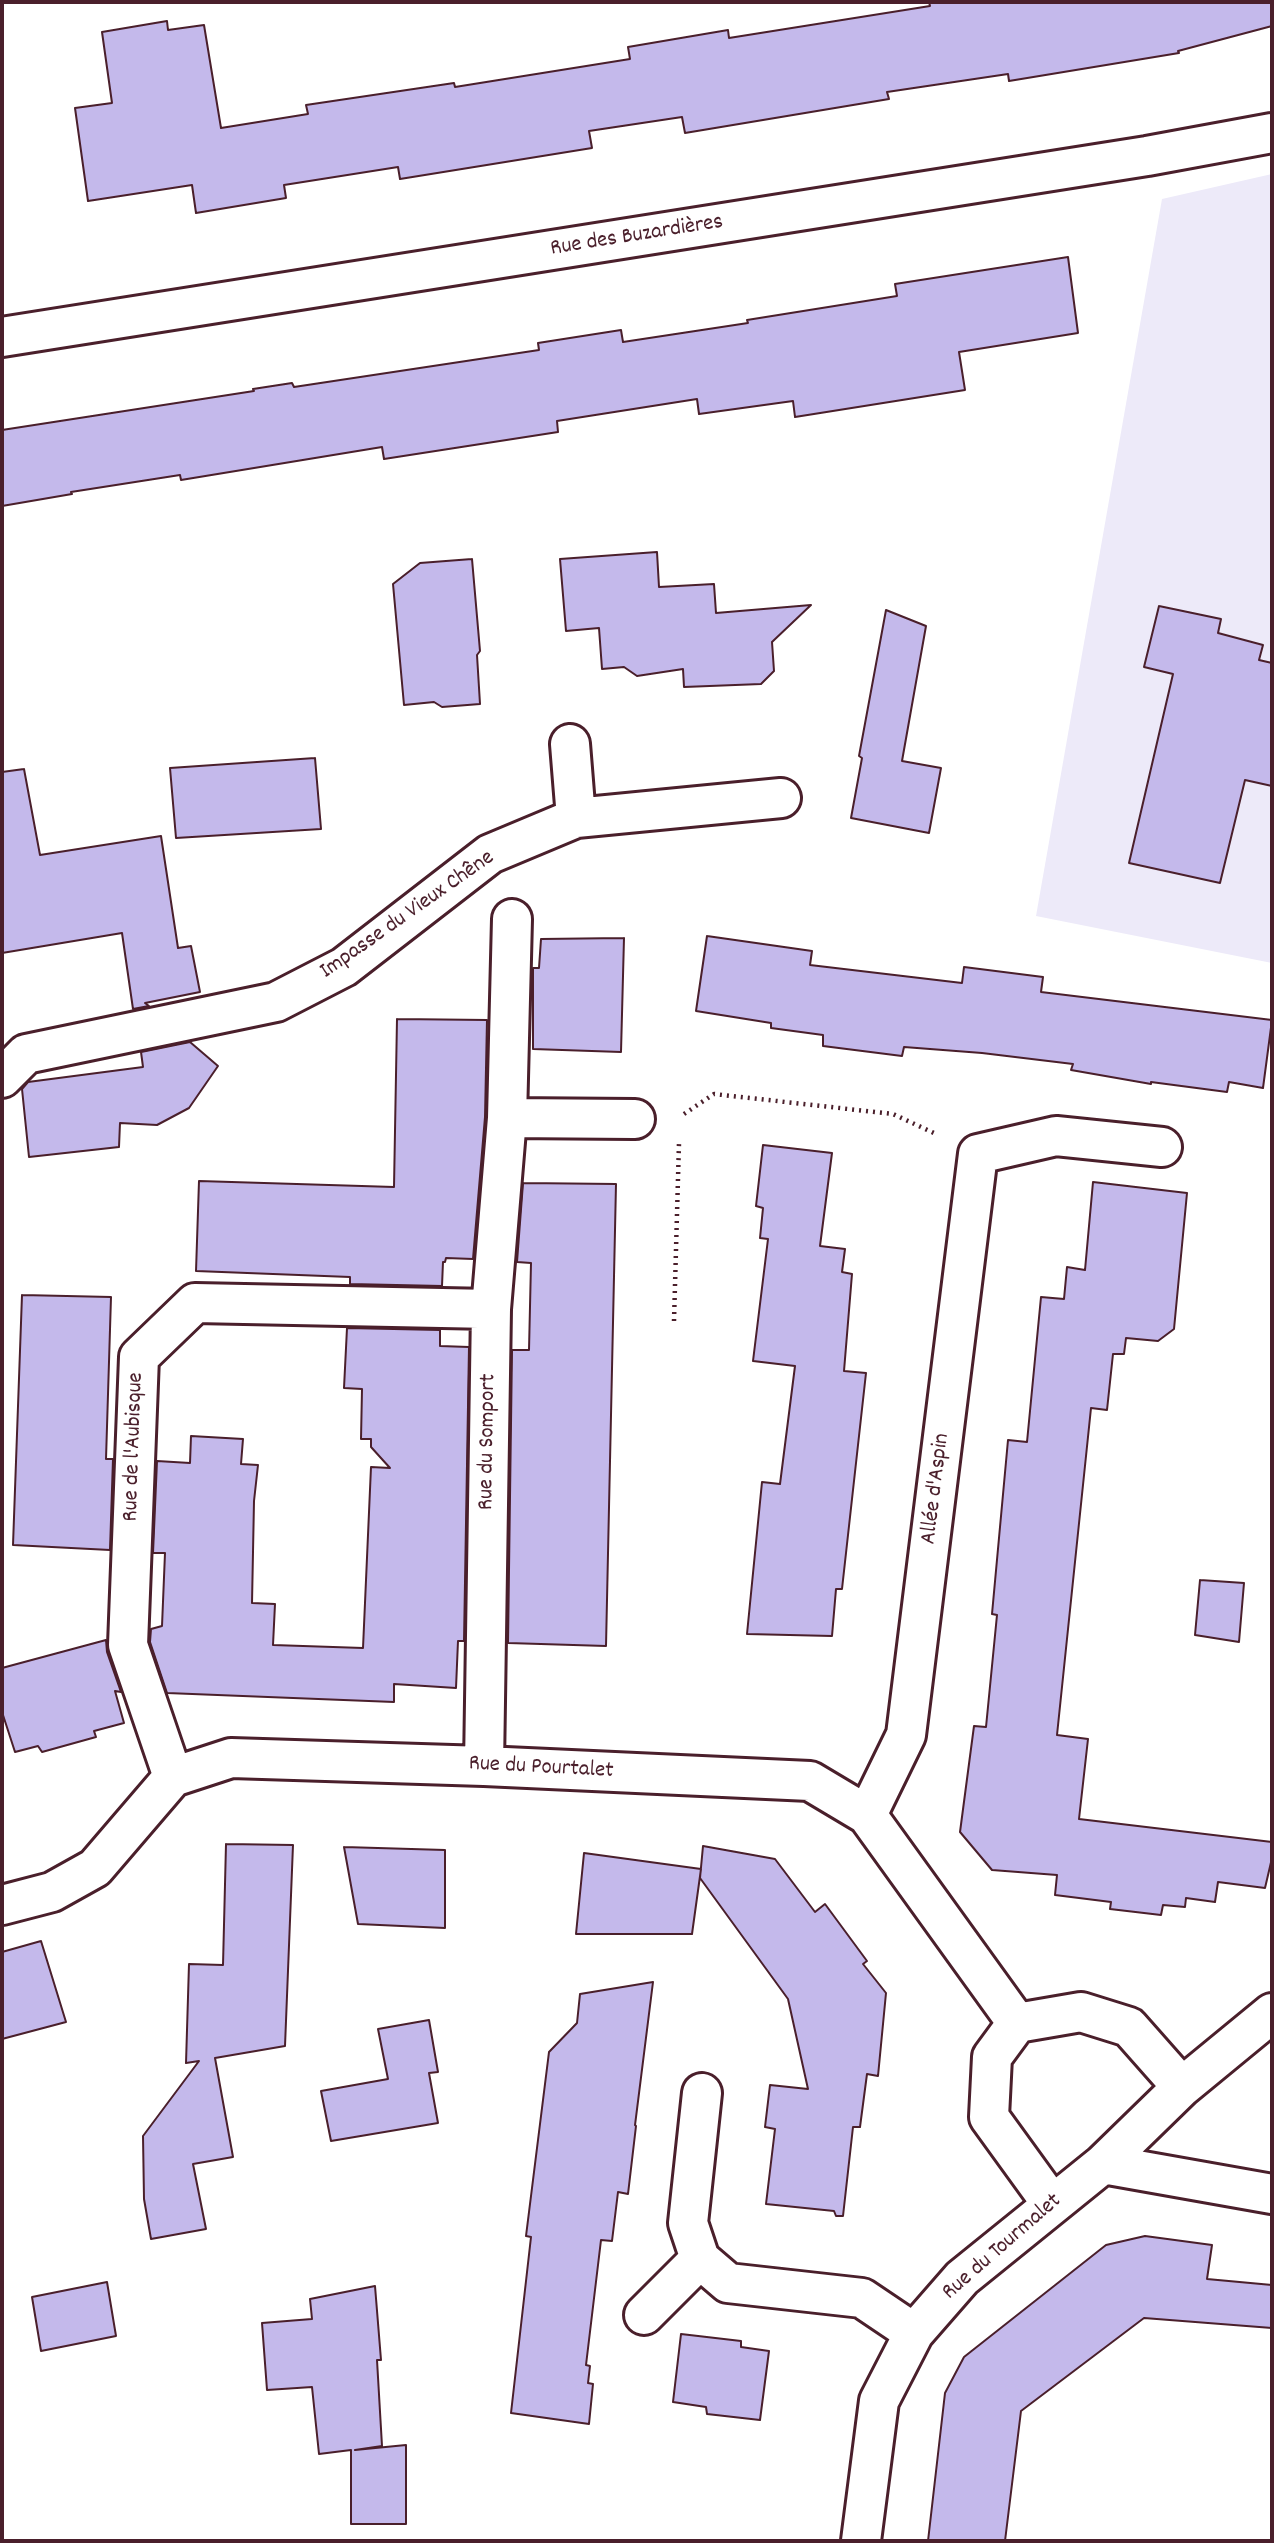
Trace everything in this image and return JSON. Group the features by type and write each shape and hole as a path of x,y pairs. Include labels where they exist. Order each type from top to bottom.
{"street":[{"name":"Rue des Buzardières","path":"2,337 1147,156 1272,133"},
{"path":"570,744 576,818"},
{"name":"Impasse du Vieux Chêne","path":"2,1077 26,1054 276,1002 344,967 490,854 576,818 781,798"},
{"name":"Rue du Somport","path":"484,1766 491,1309 507,1118 512,919"},
{"path":"507,1118 635,1119"},
{"path":"978,1154 1056,1136 1162,1147"},
{"name":"Allée d'Aspin","path":"867,1815 906,1735 978,1154"},
{"name":"Rue de l'Aubisque","path":"173,1777 128,1645 139,1357 195,1303 491,1309"},
{"name":"Rue du Pourtalet","path":"173,1777 231,1758 810,1781 867,1815 1017,2023"},
{"path":"2,1905 52,1892 95,1868 173,1777"},
{"path":"1052,2204 989,2117 992,2057 1017,2023 1081,2012 1129,2027 1182,2087"},
{"name":"Rue du Tourmalet","path":"861,2541 879,2401 914,2333 962,2278 1103,2164 1182,2087 1272,2013"},
{"path":"702,2093 688,2222 699,2259 728,2283 862,2298 914,2333"},
{"path":"1103,2164 1272,2194"},
{"path":"644,2315 699,2259"}],"path":[{"path":"635,1119 680,1117 714,1094 893,1114 978,1154"},
{"path":"674,1321 680,1117"}],"shaded area":[{"path":"1272,174 1272,963 1036,916 1162,199"}],"building":[{"path":"929,2 1272,2 1272,26 1178,51 1179,53 1009,81 1008,74 887,92 889,99 685,133 682,117 589,131 592,148 400,179 398,167 284,185 286,198 196,213 192,185 88,201 75,108 112,103 102,32 167,21 168,30 204,25 221,128 308,114 306,105 454,83 455,87 630,59 628,47 728,30 729,38 930,6"},
{"path":"1068,257 1078,333 959,352 965,390 795,417 793,401 699,414 697,399 557,421 558,432 384,459 382,447 181,480 180,475 2,506 2,430 292,383 294,387 539,350 538,343 621,330 623,342 748,323 747,320 897,296 895,284"},
{"path":"657,552 659,587 714,584 716,613 811,605 772,642 774,671 761,684 684,687 683,669 637,676 624,667 602,669 599,628 566,631 560,559"},
{"path":"472,559 480,651 477,655 480,704 442,707 434,702 404,705 393,584 420,563"},
{"path":"1159,606 1221,619 1218,633 1263,645 1259,660 1272,663 1272,786 1245,780 1220,883 1129,863 1173,674 1144,667"},
{"path":"886,610 926,626 902,761 941,768 929,833 851,818 862,758 859,756"},
{"path":"315,758 321,829 176,838 170,768"},
{"path":"24,769 40,855 161,836 178,948 191,946 200,992 145,1003 149,1006 133,1009 122,933 2,953 2,772"},
{"path":"707,936 812,951 810,965 962,983 964,967 1043,977 1041,992 1272,1020 1263,1088 1229,1082 1227,1092 1151,1084 1071,1070 1073,1064 982,1053 904,1047 902,1056 823,1046 823,1035 771,1028 771,1023 696,1011"},
{"path":"624,938 621,1052 533,1049 533,968 539,968 541,939"},
{"path":"397,1019 487,1020 485,1117 473,1259 446,1258 443,1262 442,1286 350,1284 350,1277 196,1271 199,1181 394,1187"},
{"path":"190,1042 218,1066 189,1108 157,1125 120,1123 119,1147 29,1157 22,1089 28,1082 143,1067 141,1052"},
{"path":"763,1145 832,1153 820,1246 845,1249 842,1272 852,1274 844,1371 866,1373 842,1589 836,1589 832,1636 747,1634 762,1482 780,1484 795,1366 753,1361 768,1239 760,1238 763,1208 756,1206"},
{"path":"1093,1182 1187,1193 1174,1329 1158,1341 1126,1338 1124,1354 1113,1354 1107,1410 1091,1408 1057,1735 1088,1739 1079,1819 1272,1842 1272,1858 1265,1888 1218,1882 1215,1902 1186,1898 1185,1907 1163,1905 1161,1915 1110,1909 1111,1902 1055,1895 1057,1875 992,1870 960,1832 974,1726 986,1727 997,1615 992,1614 1008,1440 1027,1442 1041,1297 1064,1299 1067,1267 1085,1270"},
{"path":"523,1183 616,1184 606,1646 508,1643 512,1350 529,1350 531,1263 517,1262"},
{"path":"22,1295 111,1297 106,1459 113,1459 110,1550 13,1545"},
{"path":"347,1328 440,1330 440,1346 469,1347 464,1641 458,1641 456,1688 394,1684 394,1702 167,1693 150,1642 151,1629 162,1626 165,1553 153,1553 157,1461 190,1463 191,1436 243,1439 241,1464 258,1465 254,1501 252,1603 275,1604 273,1645 363,1648 371,1467 390,1468 371,1447 371,1439 361,1439 362,1389 344,1388"},
{"path":"1200,1580 1244,1583 1239,1642 1195,1635"},
{"path":"106,1640 107,1652 121,1692 115,1691 124,1723 94,1731 96,1737 42,1752 38,1746 15,1752 2,1712 2,1668"},
{"path":"226,1844 293,1845 285,2046 215,2058 233,2157 193,2164 206,2229 151,2239 144,2199 143,2136 199,2061 186,2063 189,1964 223,1965"},
{"path":"703,1846 775,1859 815,1912 825,1904 867,1961 863,1964 886,1993 878,2076 867,2074 860,2127 853,2127 843,2216 836,2216 834,2211 766,2204 775,2129 765,2127 770,2085 808,2089 788,1999 700,1878"},
{"path":"344,1847 445,1850 445,1928 358,1924"},
{"path":"584,1853 701,1869 692,1934 576,1934"},
{"path":"41,1941 66,2022 2,2039 2,1952"},
{"path":"653,1982 628,2194 618,2192 612,2241 601,2240 586,2365 590,2366 588,2383 593,2384 589,2424 511,2413 531,2237 526,2236 549,2052 577,2023 580,1994"},
{"path":"429,2020 438,2072 429,2073 438,2123 331,2141 321,2091 388,2079 378,2029"},
{"path":"1145,2236 1212,2245 1207,2279 1272,2285 1272,2328 1144,2318 1021,2411 1005,2541 928,2541 945,2393 964,2357 1106,2245"},
{"path":"107,2282 116,2336 41,2351 32,2297"},
{"path":"375,2286 381,2360 377,2360 382,2446 355,2450 406,2445 406,2524 351,2524 351,2450 319,2454 312,2387 267,2390 262,2323 312,2319 310,2299"},
{"path":"681,2334 741,2341 741,2347 769,2351 760,2420 707,2414 706,2407 673,2402"}]}
